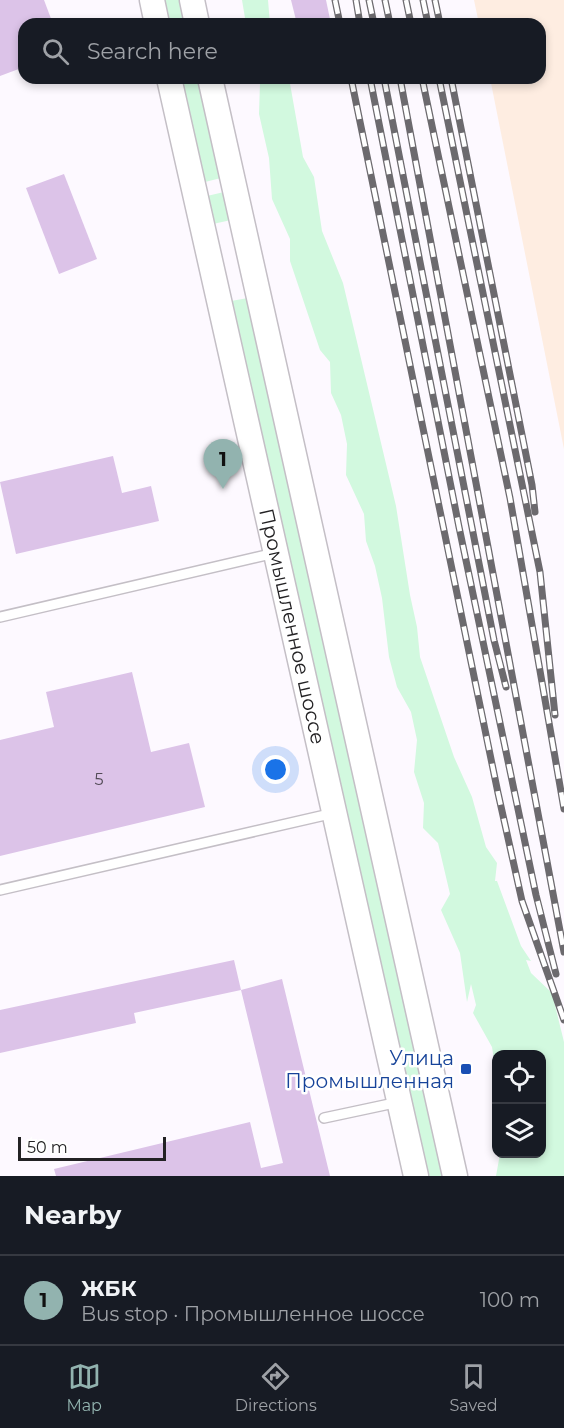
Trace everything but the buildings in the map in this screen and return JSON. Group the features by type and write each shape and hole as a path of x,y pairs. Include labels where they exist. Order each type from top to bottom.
{"main road":[{"path":"152,0 156,18"},
{"path":"192,0 196,18"},
{"name":"Промышленное шоссе","path":"170,84 416,1176"},
{"name":"Промышленное шоссе","path":"211,84 455,1176"},
{"path":"210,260 249,251"}],"lane":[{"path":"0,617 276,553"},
{"path":"0,890 334,813"},
{"path":"324,1118 399,1102"}],"shaded area":[{"path":"474,0 564,0 564,449 491,84 546,84 546,18 478,18"}],"green space":[{"path":"164,0 180,0 184,18 168,18"},
{"path":"242,0 268,0 270,18 245,18"},
{"path":"182,84 199,84 221,178 205,182"},
{"path":"260,84 290,84 303,157 314,177 322,231 343,283 396,506 420,657 454,757 472,797 486,847 497,863 495,881 497,881 521,946 531,961 526,960 531,973 552,993 564,1042 564,1176 496,1176 499,1158 546,1158 546,1050 492,1050 473,1013 476,1005 471,984 467,1002 460,953 441,910 450,894 438,843 423,828 424,803 414,772 417,740 411,712 397,687 389,657 382,598 375,566 366,541 364,514 346,475 347,444 341,415 331,393 330,362 320,350 290,261 290,239 272,199 269,158 259,114"},
{"path":"224,192 231,220 213,224 207,196"},
{"path":"248,298 443,1176 427,1176 231,301"}],"railway":[{"path":"335,0 339,18"},
{"path":"356,0 359,18"},
{"path":"369,0 373,18"},
{"path":"385,0 389,18"},
{"path":"406,0 410,18"},
{"path":"423,0 427,18"},
{"path":"435,0 439,18"},
{"path":"352,84 522,901 564,1020"},
{"path":"371,84 459,527 536,895 556,974"},
{"path":"385,84 494,640 506,687"},
{"path":"401,84 564,952"},
{"path":"423,84 510,498 564,809"},
{"path":"440,84 540,572 555,715"},
{"path":"452,84 532,485 535,512"}],"place":[{"name":"ЖБК","path":"223,489"},
{"name":"Улица Промышленная","path":"466,1069"}]}
